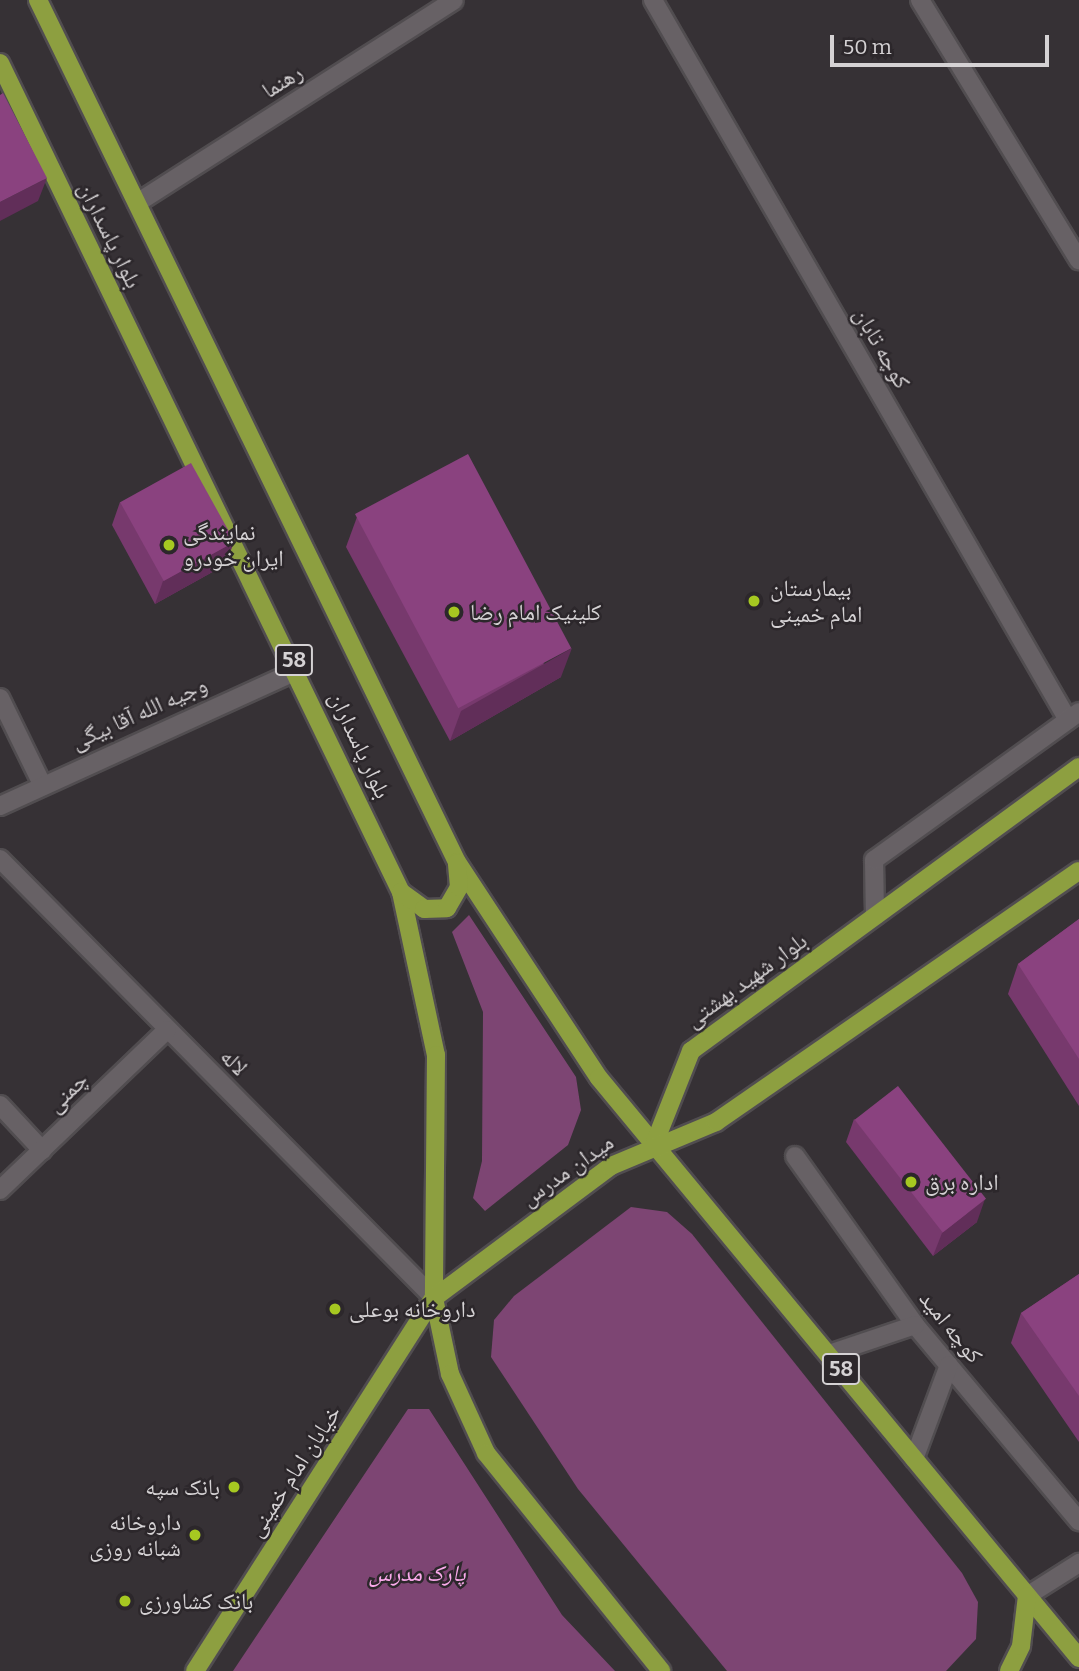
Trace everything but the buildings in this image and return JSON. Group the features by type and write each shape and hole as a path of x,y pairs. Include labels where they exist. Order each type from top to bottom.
{"main road":[{"name":"بلوار پاسداران","path":"38,0 457,862 598,1079 655,1142"},
{"name":"بلوار پاسداران","path":"0,63 299,670 401,892 436,1055 434,1298"},
{"name":"بلوار شهید بهشتی","path":"655,1142 691,1051 1079,767"},
{"path":"401,892 424,909 447,908 459,887 457,862"},
{"path":"655,1142 716,1122 1079,871"},
{"name":"میدان مدرس","path":"434,1298 611,1166 655,1142"},
{"name":"58","path":"655,1142 1079,1658"},
{"name":"58","path":"434,1298 450,1374 486,1453 661,1671"},
{"name":"خیابان امام خمینی","path":"195,1671 434,1298"},
{"path":"1009,1671 1021,1646 1027,1596"}],"street":[{"name":"رهنما","path":"137,203 454,0"},
{"name":"کوچه تابان","path":"653,0 1074,716"},
{"path":"920,0 1079,260"},
{"name":"وجیه الله آقا بیگی","path":"0,806 41,782 299,670"},
{"path":"0,698 41,782"},
{"path":"875,916 874,860 1074,716"},
{"name":"لاله","path":"0,859 434,1298"},
{"name":"چمنی","path":"0,1190 167,1030"},
{"path":"0,1105 42,1150"},
{"name":"کوچه امید","path":"795,1156 915,1325 1079,1521"},
{"path":"829,1354 915,1325"},
{"path":"914,1459 949,1365"},
{"path":"1027,1596 1079,1563"}],"green space":[{"path":"469,915 576,1077 581,1110 568,1145 485,1211 473,1198 482,1161 483,1012 452,932"},
{"path":"631,1207 667,1212 692,1234 962,1573 978,1602 976,1639 946,1671 727,1671 578,1489 491,1357 494,1320 514,1296"},
{"name":"پارک مدرس","path":"408,1409 429,1409 562,1615 615,1671 233,1671"}],"place":[{"name":"نمایندگی ایران خودرو","path":"169,545"},
{"name":"بیمارستان امام خمینی","path":"754,601"},
{"name":"کلینیک امام رضا","path":"454,612"},
{"name":"اداره برق","path":"911,1182"},
{"name":"داروخانه بوعلی","path":"335,1309"},
{"name":"بانک سپه","path":"234,1487"},
{"name":"داروخانه شبانه روزی","path":"195,1535"},
{"name":"بانک کشاورزی","path":"125,1601"}]}
